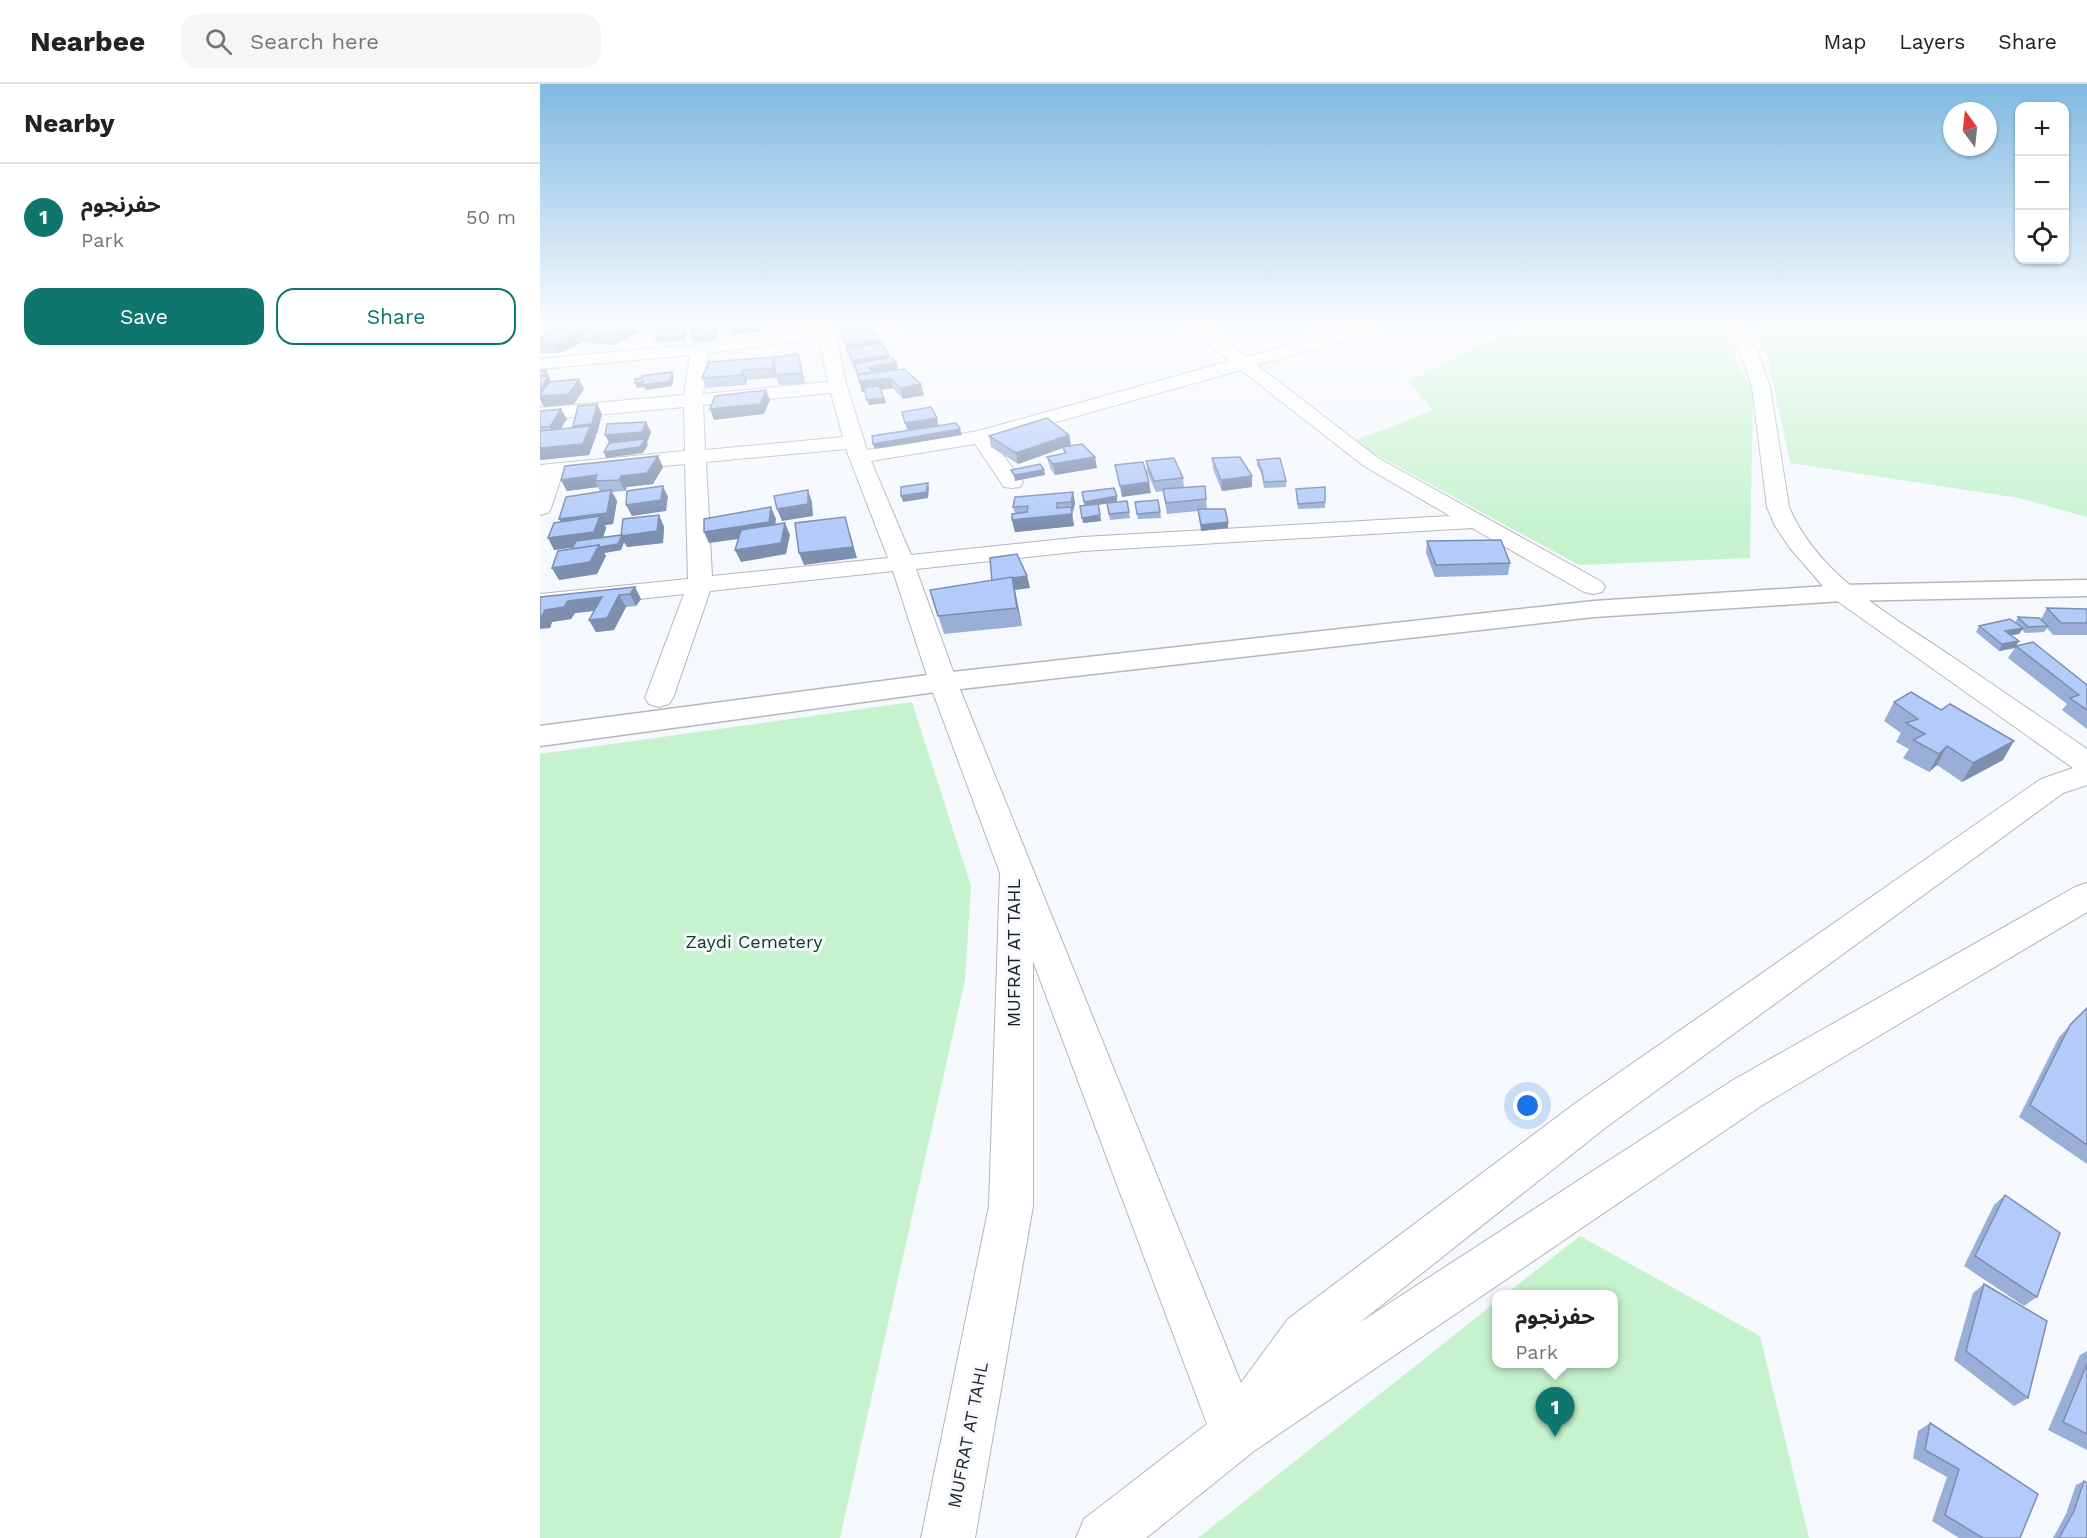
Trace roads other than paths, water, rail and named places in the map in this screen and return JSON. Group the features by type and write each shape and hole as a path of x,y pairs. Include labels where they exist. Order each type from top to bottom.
{"main road":[{"path":"540,736 939,671 1593,587 1824,573 2087,571"},
{"path":"540,713 659,698 1594,609 1842,593 2087,588"}],"street":[{"path":"659,698 700,585 694,392"},
{"path":"540,414 784,392"},
{"name":"MUFRAT AT TAHL","path":"839,392 857,450 902,562 939,671 1017,873 1011,1206 948,1538"},
{"path":"540,508 547,470 697,456 857,450 980,437 1140,392"},
{"path":"1280,392 1371,462 1593,587"},
{"path":"1762,392 1778,507 1786,526 1824,573 1842,593 2087,763"},
{"path":"980,437 1012,482"},
{"path":"540,602 1083,544 1477,521"},
{"path":"1236,1433 1305,1336 1591,1115 2052,786 2087,774"},
{"path":"1017,873 1236,1433"},
{"path":"1103,1538 1236,1433 1746,1093 2087,896"}],"place":[{"name":"حفرنجوم","path":"1555,1437"}],"park label":[{"name":"Zaydi Cemetery","path":"754,942"}]}
